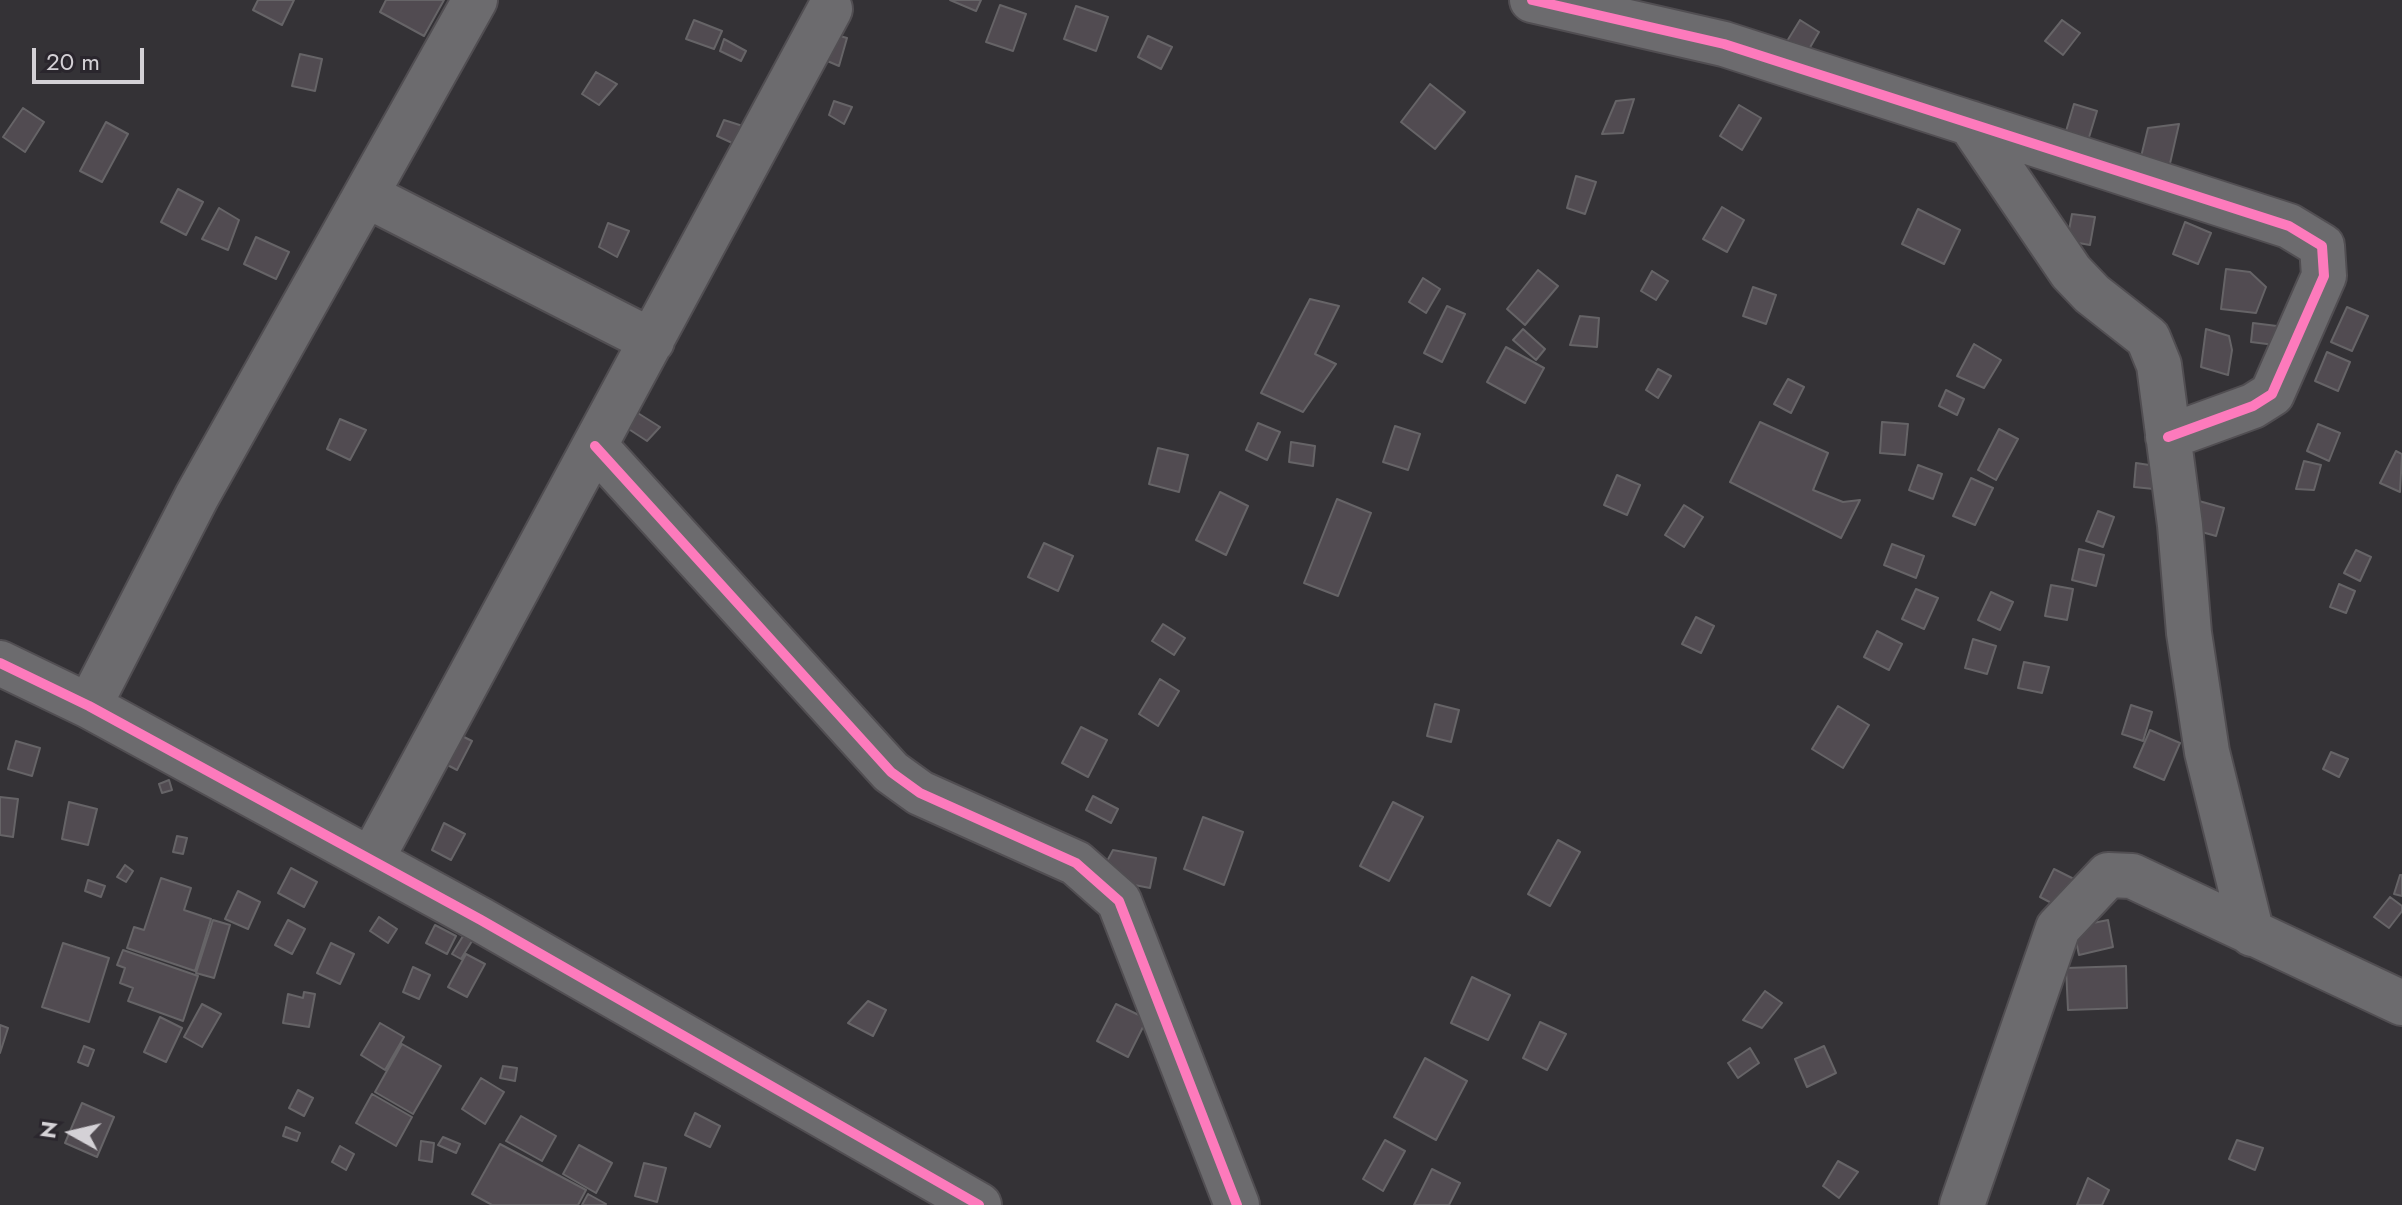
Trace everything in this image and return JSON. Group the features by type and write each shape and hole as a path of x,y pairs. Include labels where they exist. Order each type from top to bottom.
{"street":[{"path":"89,706 197,496 475,0"},
{"path":"1532,0 1724,44 2289,226 2322,246 2324,276 2272,394 2253,406 2168,437"},
{"path":"371,860 830,9"},
{"path":"1970,123 2071,272 2092,294 2148,338 2159,365 2189,633 2207,752 2252,934"},
{"path":"366,195 652,341"},
{"path":"595,446 891,772 920,793 1076,863 1119,901 1237,1205"},
{"path":"0,663 89,706 371,860 979,1205"},
{"path":"1962,1205 2058,928 2108,875 2132,876 2402,1003"}],"building":[{"path":"258,0 294,0 282,25 253,10"},
{"path":"386,0 444,0 424,36 380,12"},
{"path":"950,0 981,0 976,11"},
{"path":"1000,5 1026,14 1013,51 986,42"},
{"path":"1076,6 1108,17 1096,51 1064,39"},
{"path":"694,20 722,31 714,49 686,39"},
{"path":"1800,20 1819,32 1801,63 1781,51"},
{"path":"2062,20 2080,33 2063,55 2045,41"},
{"path":"826,32 847,38 839,66 818,57"},
{"path":"1148,36 1172,47 1161,69 1138,57"},
{"path":"724,39 746,51 741,61 720,51"},
{"path":"300,54 322,59 315,91 292,86"},
{"path":"596,72 617,84 599,105 582,94"},
{"path":"1430,84 1465,112 1435,149 1401,122"},
{"path":"1634,99 1623,133 1602,134 1616,101"},
{"path":"834,101 852,107 844,124 829,115"},
{"path":"2074,104 2097,111 2087,144 2064,138"},
{"path":"1739,105 1761,118 1742,150 1720,136"},
{"path":"23,108 44,122 25,152 3,137"},
{"path":"724,120 749,128 741,147 717,136"},
{"path":"106,122 128,134 102,182 80,171"},
{"path":"2179,124 2169,168 2140,161 2148,128"},
{"path":"1576,176 1596,182 1585,214 1567,208"},
{"path":"178,189 203,202 186,235 161,222"},
{"path":"1722,207 1744,220 1727,252 1703,239"},
{"path":"219,208 239,220 228,250 202,239"},
{"path":"1918,209 1960,230 1944,264 1902,244"},
{"path":"2072,214 2095,217 2090,245 2067,241"},
{"path":"2185,222 2211,233 2198,264 2173,254"},
{"path":"608,223 629,231 617,257 599,247"},
{"path":"256,237 289,252 276,279 244,264"},
{"path":"2226,269 2250,272 2266,287 2256,313 2221,309"},
{"path":"1538,270 1558,286 1525,325 1507,309"},
{"path":"1652,271 1668,281 1656,300 1641,291"},
{"path":"1423,278 1440,289 1426,313 1409,302"},
{"path":"1753,287 1776,295 1766,324 1743,316"},
{"path":"1310,299 1339,306 1315,354 1336,364 1303,412 1261,393"},
{"path":"1447,306 1465,314 1442,362 1424,353"},
{"path":"2347,307 2368,316 2352,351 2331,342"},
{"path":"1580,316 1599,318 1597,347 1570,345"},
{"path":"2253,323 2285,327 2283,346 2251,342"},
{"path":"1523,329 1545,349 1536,360 1513,340"},
{"path":"2206,329 2229,336 2232,350 2228,375 2201,367"},
{"path":"1974,344 2001,360 1984,388 1957,376"},
{"path":"1506,347 1544,368 1525,403 1487,382"},
{"path":"2327,352 2350,362 2338,391 2315,381"},
{"path":"1658,369 1671,376 1658,398 1646,390"},
{"path":"1788,379 1804,387 1791,413 1774,404"},
{"path":"1946,390 1964,399 1957,415 1939,406"},
{"path":"633,410 660,427 647,441 624,426"},
{"path":"340,419 366,430 350,460 327,449"},
{"path":"1760,422 1828,453 1813,490 1843,502 1860,500 1841,538 1730,482"},
{"path":"1882,422 1908,424 1905,455 1880,453"},
{"path":"1258,423 1280,432 1267,460 1246,450"},
{"path":"2318,424 2340,433 2329,461 2307,451"},
{"path":"1395,426 1420,434 1408,470 1383,462"},
{"path":"1999,429 2018,439 1996,480 1978,470"},
{"path":"1291,442 1315,446 1313,466 1289,462"},
{"path":"1158,448 1188,455 1179,492 1149,484"},
{"path":"2396,451 2402,454 2400,492 2380,483"},
{"path":"2304,461 2321,465 2314,490 2296,489"},
{"path":"2136,463 2156,466 2154,489 2134,487"},
{"path":"1918,465 1942,474 1933,499 1909,490"},
{"path":"1617,475 1640,485 1627,515 1604,505"},
{"path":"1971,478 1993,488 1975,525 1953,516"},
{"path":"1220,492 1248,506 1226,555 1196,540"},
{"path":"1337,499 1371,513 1338,596 1304,583"},
{"path":"2199,501 2224,508 2216,536 2191,529"},
{"path":"1684,505 1703,517 1684,547 1665,535"},
{"path":"2098,511 2114,517 2103,547 2086,541"},
{"path":"1044,543 1073,556 1058,591 1028,577"},
{"path":"1892,544 1924,556 1916,578 1884,565"},
{"path":"2079,549 2104,555 2096,586 2072,580"},
{"path":"2356,550 2371,557 2360,581 2344,573"},
{"path":"2339,584 2355,591 2346,613 2330,607"},
{"path":"2051,585 2073,589 2067,620 2045,616"},
{"path":"1916,589 1938,598 1924,629 1902,619"},
{"path":"1991,592 2013,602 2000,630 1978,620"},
{"path":"1696,617 1714,626 1701,653 1682,644"},
{"path":"1163,624 1185,638 1174,655 1152,641"},
{"path":"1877,631 1902,644 1889,670 1864,657"},
{"path":"1973,639 1996,646 1987,674 1965,668"},
{"path":"2024,662 2049,667 2042,693 2018,688"},
{"path":"1160,679 1179,691 1158,726 1139,714"},
{"path":"1435,704 1459,710 1451,742 1427,736"},
{"path":"2131,705 2152,712 2143,741 2122,734"},
{"path":"1838,706 1869,725 1843,768 1812,749"},
{"path":"1081,727 1107,740 1088,777 1062,763"},
{"path":"450,730 472,741 457,770 434,758"},
{"path":"2150,730 2180,743 2164,780 2134,767"},
{"path":"16,741 40,748 32,776 8,769"},
{"path":"2331,752 2348,759 2339,777 2323,769"},
{"path":"169,780 172,790 162,793 159,784"},
{"path":"1093,796 1118,809 1111,823 1086,810"},
{"path":"0,797 18,799 13,837 0,835"},
{"path":"69,802 97,809 88,845 62,839"},
{"path":"1393,802 1423,817 1389,881 1360,866"},
{"path":"1203,817 1243,832 1224,885 1184,869"},
{"path":"444,823 465,834 451,860 432,850"},
{"path":"177,836 187,838 183,854 173,852"},
{"path":"1558,840 1580,852 1550,906 1528,894"},
{"path":"1113,850 1156,858 1150,888 1098,878"},
{"path":"125,865 133,871 126,882 117,877"},
{"path":"291,868 317,882 304,907 278,893"},
{"path":"2054,869 2078,881 2063,909 2040,897"},
{"path":"2402,875 2402,896 2394,894"},
{"path":"161,878 191,888 184,910 211,919 195,971 127,948 134,927 144,930"},
{"path":"88,880 105,886 101,897 85,891"},
{"path":"238,891 260,902 248,929 225,919"},
{"path":"2390,897 2402,906 2402,911 2389,928 2374,917"},
{"path":"379,917 397,929 388,943 370,931"},
{"path":"213,920 230,925 214,978 196,973"},
{"path":"288,920 305,929 292,954 275,945"},
{"path":"2108,920 2113,947 2079,955 2073,927"},
{"path":"435,925 456,936 447,954 426,943"},
{"path":"463,936 472,941 461,959 452,954"},
{"path":"63,943 109,958 89,1022 42,1007"},
{"path":"331,943 354,954 340,984 317,973"},
{"path":"123,950 198,976 183,1021 128,1001 133,988 120,983 125,968 117,965"},
{"path":"466,954 485,964 467,997 448,987"},
{"path":"2126,966 2127,1008 2068,1010 2066,968"},
{"path":"413,967 430,975 419,999 403,992"},
{"path":"1472,977 1510,995 1488,1040 1451,1023"},
{"path":"1765,991 1782,1003 1762,1028 1743,1020"},
{"path":"304,992 315,994 309,1027 283,1023 288,994 303,998"},
{"path":"868,1001 886,1010 873,1036 848,1023"},
{"path":"202,1004 221,1014 202,1047 184,1037"},
{"path":"1116,1004 1147,1019 1128,1057 1097,1041"},
{"path":"160,1017 182,1028 166,1062 144,1052"},
{"path":"1540,1022 1566,1034 1547,1070 1523,1058"},
{"path":"380,1023 404,1037 385,1070 361,1055"},
{"path":"0,1025 8,1028 0,1053"},
{"path":"402,1044 441,1066 413,1114 375,1092"},
{"path":"84,1046 94,1050 88,1066 78,1062"},
{"path":"1824,1046 1836,1073 1807,1087 1795,1059"},
{"path":"1750,1048 1759,1063 1738,1078 1728,1063"},
{"path":"1425,1058 1467,1081 1436,1140 1394,1117"},
{"path":"503,1066 517,1068 515,1081 500,1078"},
{"path":"481,1078 504,1092 485,1124 462,1109"},
{"path":"298,1090 313,1098 304,1116 289,1108"},
{"path":"372,1094 412,1117 396,1146 356,1123"},
{"path":"82,1103 114,1117 97,1157 65,1143"},
{"path":"695,1113 720,1126 710,1147 685,1135"},
{"path":"521,1116 556,1136 542,1161 506,1141"},
{"path":"286,1127 300,1133 297,1141 283,1136"},
{"path":"443,1137 460,1144 456,1153 438,1145"},
{"path":"1385,1140 1405,1151 1383,1191 1363,1179"},
{"path":"2237,1140 2263,1148 2255,1170 2229,1159"},
{"path":"421,1141 434,1143 432,1162 419,1160"},
{"path":"500,1144 586,1190 578,1205 492,1205 472,1194"},
{"path":"579,1145 612,1163 596,1193 563,1174"},
{"path":"340,1146 354,1154 346,1170 332,1162"},
{"path":"1838,1161 1858,1172 1839,1198 1823,1186"},
{"path":"644,1163 666,1168 657,1202 635,1196"},
{"path":"1432,1169 1460,1183 1449,1205 1414,1205"},
{"path":"2088,1178 2109,1190 2102,1205 2077,1205"},
{"path":"588,1194 606,1204 582,1205"}],"cycle path":[{"path":"1532,0 1724,44 2289,226 2322,246 2324,276 2272,394 2253,406 2168,437"},
{"path":"595,446 891,772 920,793 1076,863 1119,901 1237,1205"},
{"path":"0,663 89,706 481,920 979,1205"}]}
